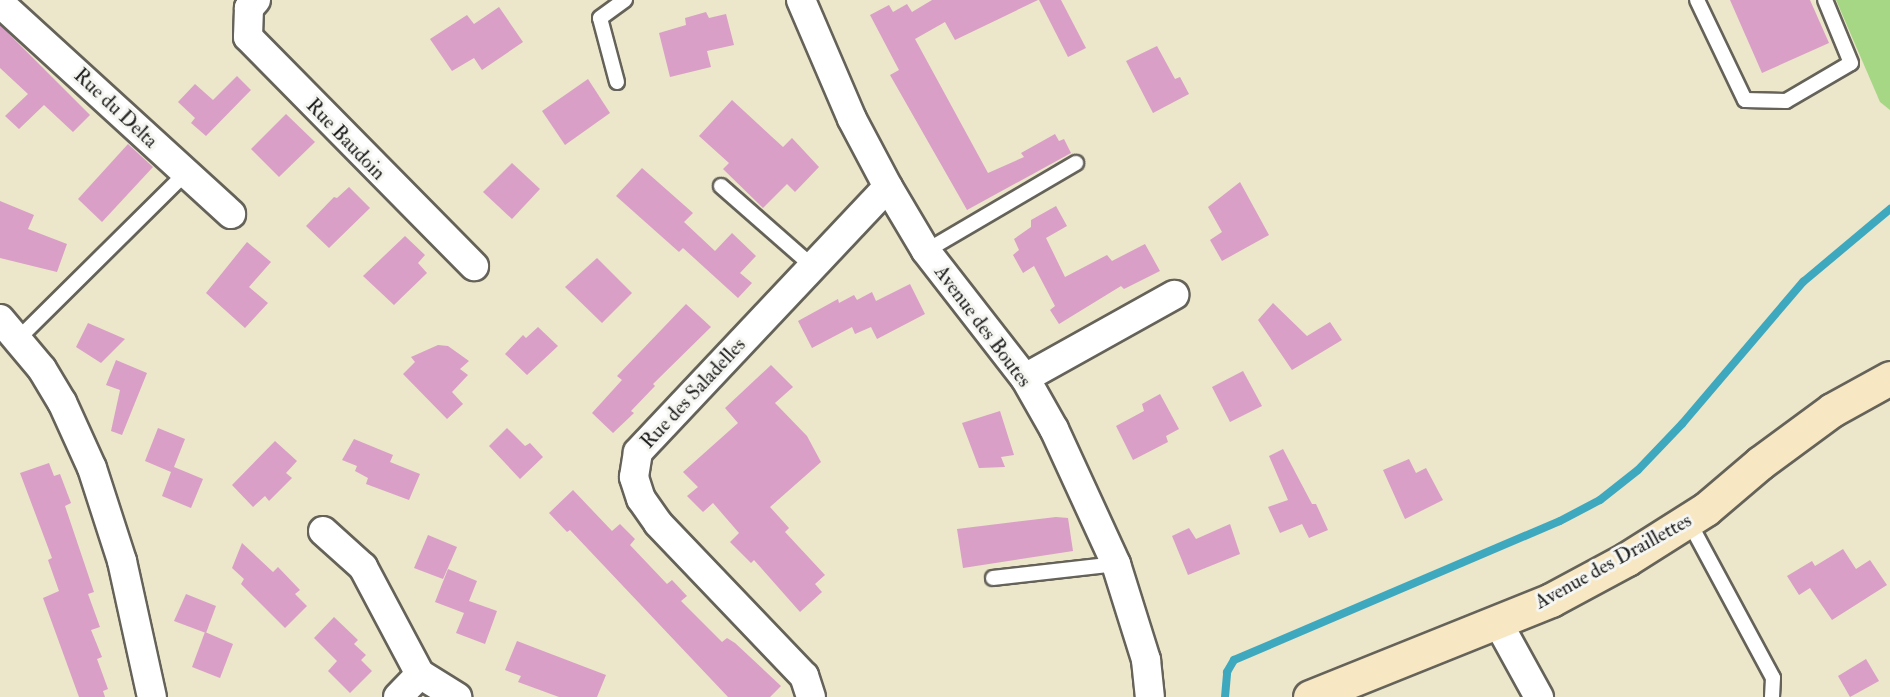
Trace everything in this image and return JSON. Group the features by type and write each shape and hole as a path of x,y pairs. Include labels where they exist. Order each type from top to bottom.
{"street":[{"name":"Rue Baudoin","path":"256,0 249,8 248,37 474,266"},
{"name":"Avenue des Boutes","path":"801,0 852,118 888,187 926,251 1025,378 1064,450 1116,564 1146,660 1150,697"},
{"name":"Rue du Delta","path":"0,3 231,214"},
{"name":"Rue des Saladelles","path":"811,697 804,676 658,523 641,499 634,477 638,452 811,265 888,187"},
{"path":"1025,378 1174,295"},
{"path":"9,329 62,402 92,468 122,561 152,697"},
{"name":"Avenue des Draillettes","path":"1310,697 1551,600 1688,520 1832,410 1890,378"},
{"path":"322,531 363,567 420,674 457,697"},
{"path":"1497,621 1539,697"},
{"name":"Avenue des Boutes","path":"1146,660 1167,697"},
{"path":"398,697 420,674"}],"lane":[{"path":"617,82 600,18 625,0"},
{"path":"1697,0 1745,100 1786,101 1851,63 1825,0"},
{"path":"926,251 1076,163"},
{"path":"9,329 186,172"},
{"path":"721,186 811,265"},
{"path":"1688,520 1773,678 1772,697"},
{"path":"993,578 1116,564"}],"green space":[{"path":"1836,0 1890,0 1890,110 1880,102"}],"building":[{"path":"932,0 1038,0 955,40 945,22 915,39 988,173 1024,157 1021,153 1055,134 1059,141 1064,139 1071,153 967,210 890,75 899,70 870,15 889,5 893,12 907,4 912,12"},
{"path":"1039,0 1061,0 1086,48 1068,57"},
{"path":"1730,0 1810,0 1829,43 1762,73"},
{"path":"499,7 523,42 482,70 474,58 452,71 430,39 467,15 474,24"},
{"path":"706,12 709,18 726,14 734,45 707,51 711,67 670,77 659,33 686,25 685,18"},
{"path":"0,25 90,115 73,132 44,105 19,129 5,116 28,94 0,68"},
{"path":"1157,46 1175,79 1180,77 1189,94 1153,113 1126,61"},
{"path":"237,76 251,90 206,136 191,123 195,118 178,102 195,84 213,100"},
{"path":"588,79 610,113 565,145 542,111"},
{"path":"732,100 783,147 792,138 819,167 795,192 787,184 763,208 723,169 729,163 699,136"},
{"path":"286,114 315,142 279,177 251,149"},
{"path":"128,144 153,167 102,222 78,199"},
{"path":"512,163 540,189 512,219 483,192"},
{"path":"642,168 693,213 684,222 715,251 732,233 756,256 740,273 752,283 738,298 683,248 679,252 616,196"},
{"path":"1240,182 1269,235 1222,261 1210,240 1222,232 1208,207"},
{"path":"349,187 370,208 329,248 306,226 334,197 337,198"},
{"path":"0,201 34,215 28,229 67,244 57,272 0,258"},
{"path":"1056,206 1067,226 1046,238 1065,277 1107,255 1112,261 1145,244 1160,271 1124,289 1121,286 1059,324 1050,310 1055,306 1034,266 1023,273 1013,255 1019,250 1014,239 1031,227 1031,220"},
{"path":"405,236 425,255 418,263 427,273 394,305 363,276"},
{"path":"247,242 271,262 249,287 268,303 245,328 206,293"},
{"path":"597,258 632,293 602,323 565,287"},
{"path":"910,284 925,314 877,339 871,327 855,334 852,327 812,348 798,321 838,299 839,303 854,295 857,300 872,292 876,301"},
{"path":"1273,303 1307,336 1330,322 1342,340 1292,370 1258,320"},
{"path":"686,304 711,327 653,384 655,386 631,411 634,413 613,433 592,413 622,380 617,376"},
{"path":"88,323 125,339 101,363 76,347"},
{"path":"538,327 558,346 527,375 505,354 523,335 526,338"},
{"path":"438,345 448,346 469,361 460,369 468,375 452,392 463,404 447,419 403,374 415,362 411,357"},
{"path":"116,360 147,373 122,435 111,431 120,390 106,385"},
{"path":"771,365 793,387 775,403 807,436 821,462 770,507 789,528 785,532 825,575 815,584 822,592 800,612 754,560 751,563 730,542 739,533 713,503 703,512 687,496 698,487 683,472 738,423 725,408"},
{"path":"1243,371 1262,406 1230,422 1212,387"},
{"path":"1160,394 1179,429 1166,436 1168,442 1133,460 1116,426 1144,411 1142,404"},
{"path":"1000,411 1014,455 1001,457 1005,467 979,468 962,423"},
{"path":"158,428 185,439 174,467 203,479 191,508 162,496 171,472 145,461"},
{"path":"507,428 525,446 530,443 543,457 520,479 489,446"},
{"path":"354,439 393,455 390,462 420,474 409,500 366,484 368,478 355,471 357,466 342,460"},
{"path":"275,441 297,461 286,473 292,478 269,501 265,496 253,507 232,485"},
{"path":"1283,449 1312,504 1316,504 1328,530 1309,538 1302,524 1280,533 1268,507 1288,500 1269,456"},
{"path":"1409,459 1416,473 1426,468 1443,500 1405,519 1383,470"},
{"path":"49,463 54,476 60,474 71,503 65,506 94,592 88,594 100,627 91,630 102,657 97,659 108,689 103,691 105,697 79,697 43,598 59,591 48,560 52,558 20,473"},
{"path":"573,490 612,531 620,524 635,539 630,545 667,584 672,580 687,596 681,601 722,642 727,638 735,643 781,686 770,697 728,697 570,530 567,532 549,513"},
{"path":"1056,517 1068,518 1073,551 963,568 957,529"},
{"path":"1230,524 1240,554 1188,575 1172,536 1189,528 1196,539"},
{"path":"428,535 457,547 443,579 414,568"},
{"path":"242,543 273,572 278,567 300,590 295,594 307,606 285,628 241,584 244,579 232,568"},
{"path":"1843,549 1856,569 1870,560 1887,585 1832,620 1810,588 1799,595 1787,576 1812,561 1815,566"},
{"path":"448,569 477,581 469,601 497,611 485,644 456,633 464,613 435,602"},
{"path":"186,594 216,606 206,633 174,621"},
{"path":"334,617 358,640 354,644 366,655 361,660 372,671 350,693 328,671 337,661 314,638"},
{"path":"205,632 233,644 220,678 192,667"},
{"path":"517,641 606,675 597,697 559,697 518,682 521,676 505,670"},
{"path":"1866,659 1879,681 1850,697 1838,676"}],"waterway":[{"path":"1225,697 1227,672 1234,660 1560,521 1600,500 1638,470 1682,424 1803,282 1890,209"}]}
